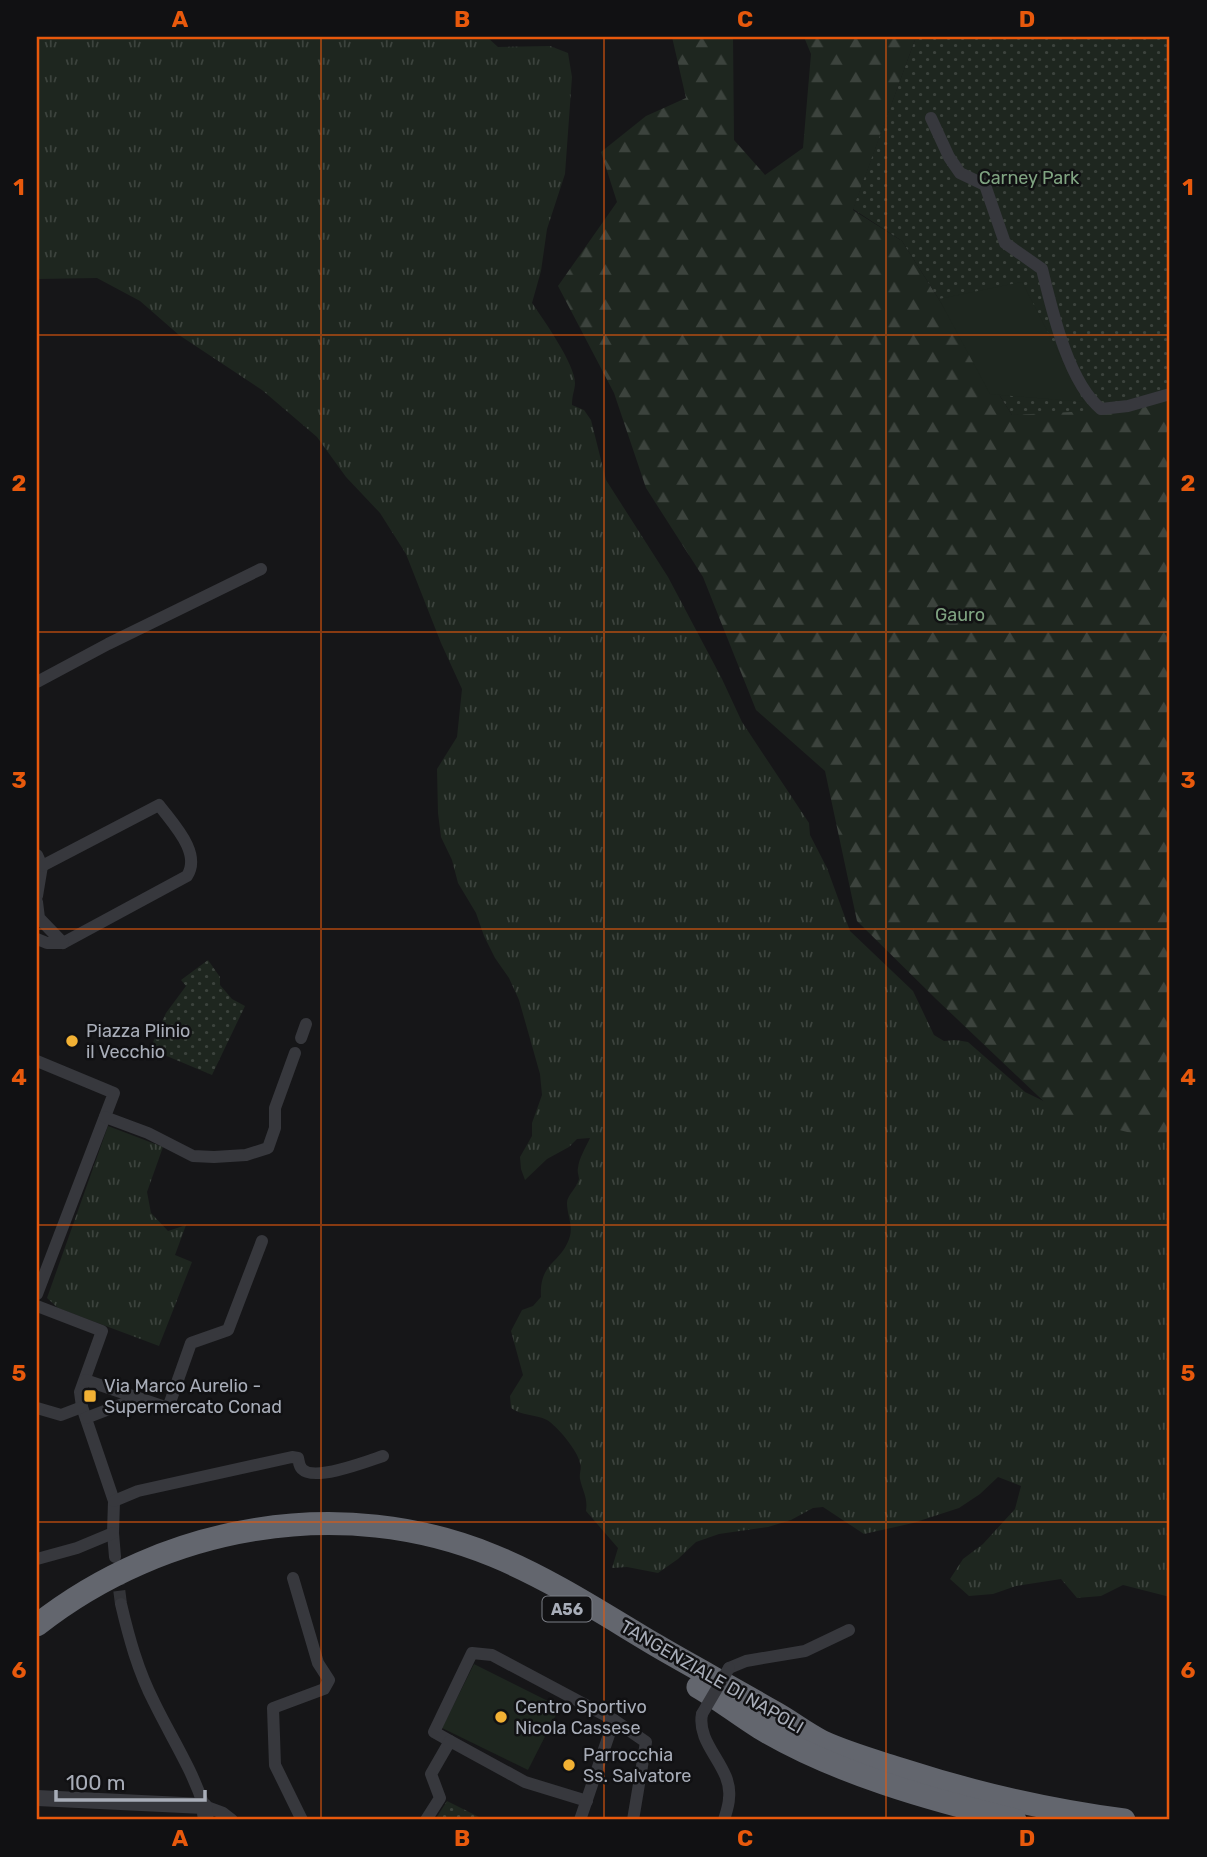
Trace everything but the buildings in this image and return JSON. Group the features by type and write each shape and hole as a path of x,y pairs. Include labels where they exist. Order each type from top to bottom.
{"highway":[{"name":"TANGENZIALE DI NAPOLI","path":"37,1625 81,1594 125,1569 214,1537 287,1525 327,1524 388,1528 424,1535 493,1556 528,1572 822,1741 960,1789 1022,1804 1124,1820"},
{"name":"TANGENZIALE DI NAPOLI","path":"37,1644 93,1603 113,1592 156,1572 215,1552 269,1542 312,1539 355,1540 412,1548 480,1567 519,1584 720,1699 760,1728 816,1755 890,1785 1015,1820"}],"street":[{"path":"932,118 949,157 960,173 985,185 1005,243 1042,269 1059,333 1087,397 1101,409 1170,394"},
{"path":"37,682 261,569"},
{"path":"37,896 40,860 159,805 182,836 192,860 192,869 187,876 63,943 47,943 37,939"},
{"path":"37,902 39,918 63,943"},
{"path":"301,1038 306,1024"},
{"path":"105,1117 148,1133 192,1156 246,1155 268,1148 275,1128 275,1108 295,1053"},
{"path":"37,1061 114,1093 37,1294"},
{"path":"85,1380 168,1408 191,1343 228,1330 262,1241"},
{"path":"37,1306 102,1331 80,1392 84,1412 114,1501 115,1557"},
{"path":"37,1408 61,1415 138,1398"},
{"path":"114,1501 138,1491 292,1457 298,1458 302,1469 306,1471 326,1473 383,1456"},
{"path":"37,1559 77,1548 113,1533"},
{"path":"293,1578 318,1663 329,1680 324,1689 273,1708 275,1765 302,1820"},
{"path":"121,1604 129,1639 142,1676 193,1773 205,1813"},
{"path":"724,1820 730,1796 726,1777 699,1727 702,1714 730,1668 746,1661 805,1651 849,1630"},
{"path":"587,1801 525,1782 434,1732 472,1653 492,1655 614,1720 646,1742 633,1820"},
{"path":"580,1820 614,1720"},
{"path":"426,1820 440,1798 431,1774 450,1741"},
{"path":"37,1798 223,1813 232,1820"}],"green space":[{"path":"37,37 487,37 498,47 550,46 568,53 572,77 565,174 547,229 541,271 532,303 570,365 575,383 572,405 584,410 591,420 606,480 668,577 742,722 809,823 810,835 827,868 850,931 913,991 934,1035 944,1041 968,1042 1025,1092 1060,1109 1170,1138 1170,1597 1123,1585 1101,1596 1077,1598 1061,1579 1016,1586 993,1594 969,1596 950,1579 963,1559 983,1544 1015,1509 1021,1486 998,1477 980,1494 959,1508 913,1523 864,1534 823,1507 813,1508 791,1520 768,1527 719,1534 696,1542 658,1573 627,1567 612,1568 618,1548 586,1511 586,1499 580,1479 581,1465 575,1452 547,1420 511,1408 510,1396 523,1375 511,1331 522,1310 533,1306 541,1297 541,1285 547,1269 562,1252 570,1236 567,1200 578,1182 581,1156 590,1138 577,1139 569,1147 547,1159 525,1180 520,1157 532,1136 532,1123 542,1095 540,1074 519,1000 458,883 452,860 441,837 437,769 457,737 462,689 406,554 380,513 346,477 317,437 262,390 179,335 140,301 97,278 37,279"},
{"name":"Gauro","path":"672,37 733,37 734,140 765,175 803,148 811,54 804,37 916,37 853,210 902,241 1012,415 1170,391 1170,1143 1057,1114 857,921 825,771 756,710 703,577 646,488 614,393 558,286 617,202 601,152 646,116 686,98"},
{"name":"Carney Park","path":"916,37 1170,37 1170,391 1091,411 1012,415 902,241 853,209"},
{"path":"1022,282 1084,402 990,394 939,299"},
{"path":"208,960 220,977 220,985 232,999 245,1006 212,1075 150,1049 166,1013 186,986 181,980"},
{"path":"108,1126 163,1147 147,1192 151,1213 168,1231 186,1225 175,1255 192,1262 159,1346 58,1308 47,1298"},
{"name":"Centro Sportivo Nicola Cassese","path":"474,1664 560,1707 528,1770 442,1728"},
{"path":"447,1801 483,1819 435,1820"}],"tunnel":[{"path":"117,1573 121,1604"}],"place":[{"name":"Piazza Plinio il Vecchio","path":"72,1041"},
{"name":"Via Marco Aurelio - Supermercato Conad","path":"90,1396"},
{"name":"Centro Sportivo Nicola Cassese","path":"501,1717"},
{"name":"Parrocchia Ss. Salvatore","path":"569,1765"}]}
